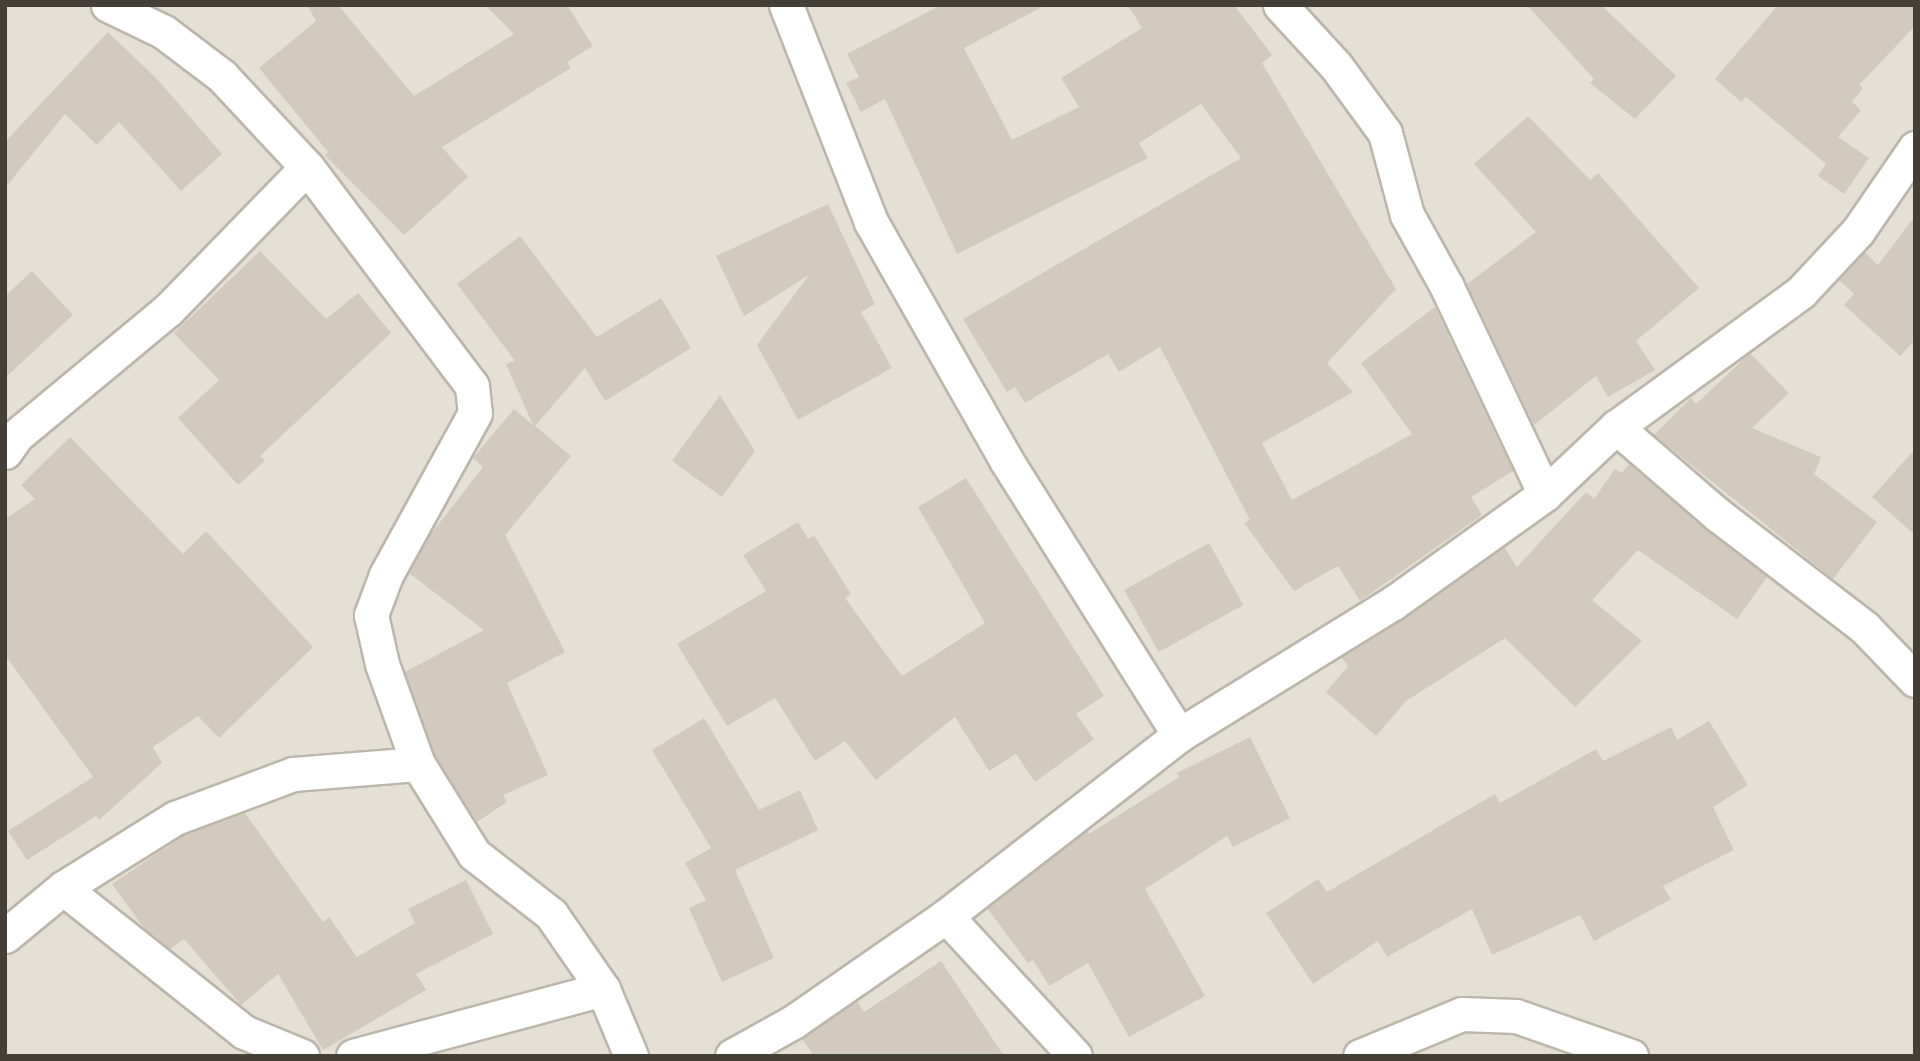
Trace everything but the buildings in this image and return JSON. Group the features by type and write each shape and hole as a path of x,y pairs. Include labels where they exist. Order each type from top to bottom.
{"street":[{"path":"108,5 164,32 222,76 307,167 472,386 475,413 386,575 371,615 382,664 418,764 474,854 551,914 603,989 631,1056"},
{"path":"786,5 871,222 1006,460 1179,735"},
{"path":"1280,5 1336,66 1385,133 1407,215 1447,287 1545,494"},
{"path":"732,1056 793,1022 946,916 1179,735 1393,603 1545,494 1616,427 1801,292 1858,230 1915,148"},
{"path":"5,452 16,436 168,310 307,167"},
{"path":"1616,427 1718,515 1865,628 1915,680"},
{"path":"5,936 63,888 174,818 293,774 418,764"},
{"path":"63,888 244,1032 302,1056"},
{"path":"946,916 1074,1056"},
{"path":"353,1056 603,989"},
{"path":"1360,1056 1462,1014 1516,1016 1631,1056"}],"shaded area":[{"path":"5,5 1915,5 1915,1056 5,1056"}]}
